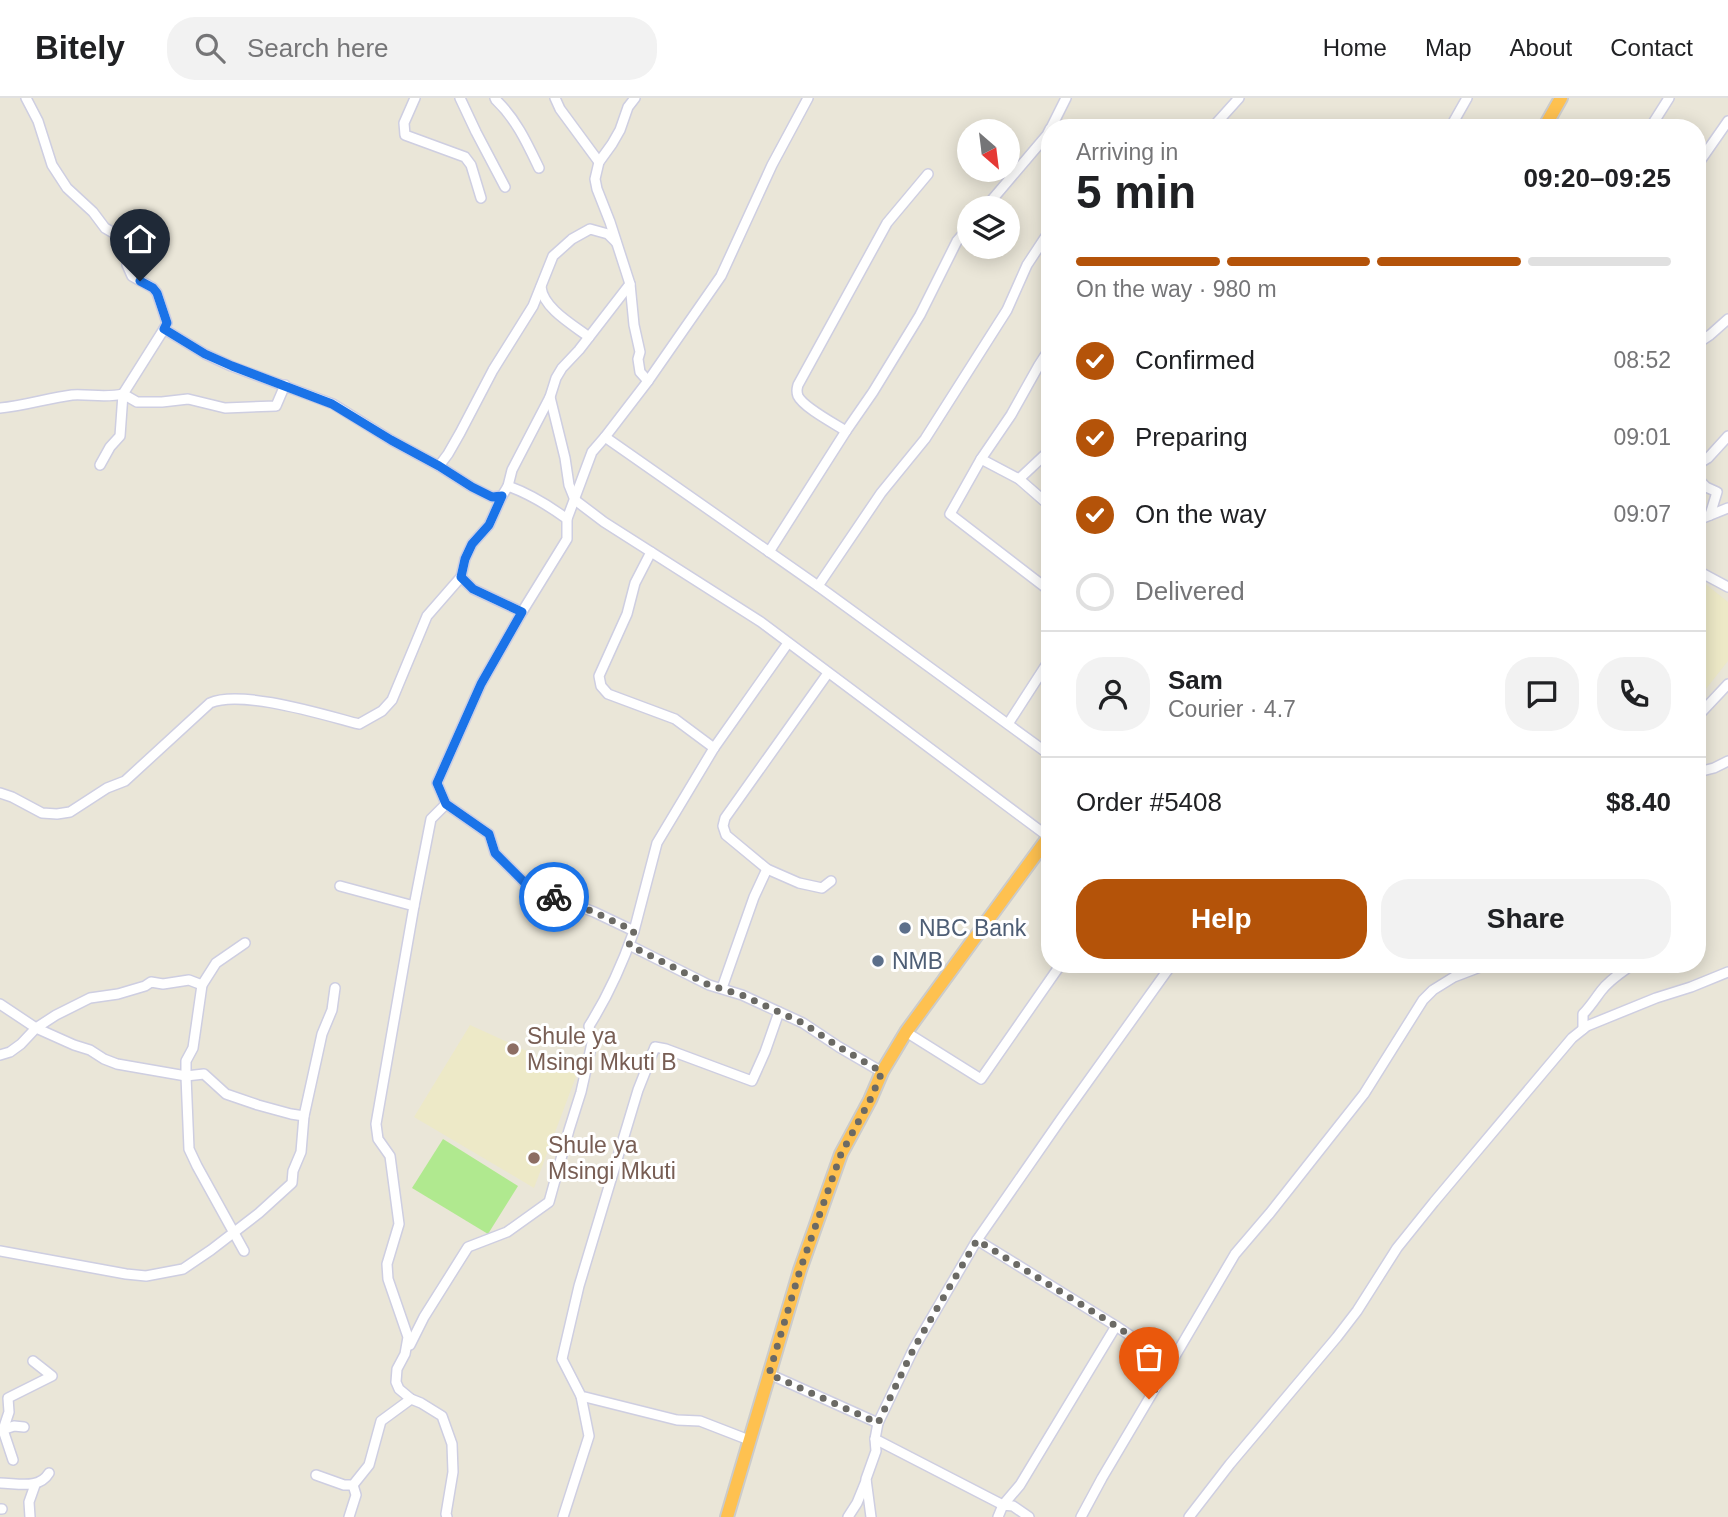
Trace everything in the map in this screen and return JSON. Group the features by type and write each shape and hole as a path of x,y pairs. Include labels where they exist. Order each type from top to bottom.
{"highway":[{"path":"1549,119 1561,98"},
{"path":"727,1517 800,1270 841,1154 882,1072 906,1032 1041,848"}],"street":[{"path":"26,98 38,121 52,165 67,188 93,212 105,228 124,239 129,247 127,265 132,276 157,293 167,323 123,394 120,436 100,465"},
{"path":"415,98 404,123 405,135 464,157 471,165 481,198"},
{"path":"460,98 505,187"},
{"path":"495,98 508,112 526,140 539,168"},
{"path":"555,98 598,162"},
{"path":"635,98 628,107 612,144 598,162 596,179 597,189 611,222 630,284 640,352 640,372 648,382"},
{"path":"634,931 529,887 495,853 489,834 446,804 437,783 481,684 567,538 567,519 592,452 648,382 721,276 772,165 808,98"},
{"path":"1055,119 1066,98"},
{"path":"1220,119 1239,98"},
{"path":"1455,119 1467,98"},
{"path":"1656,119 1669,98"},
{"path":"1706,153 1728,121"},
{"path":"995,196 1041,142"},
{"path":"846,431 801,401 798,384 887,222 928,174"},
{"path":"439,466 533,306 553,256 572,239 590,229 608,234 616,242"},
{"path":"769,552 919,316 957,241"},
{"path":"818,586 881,493 925,439 1007,310 1027,265 1041,244"},
{"path":"0,793 42,813 70,812 100,792 125,781 210,703 217,700 277,703 359,724 382,711 393,700 427,616 461,577 472,544 489,525 508,486 512,470 550,397 556,378 630,284"},
{"path":"541,287 541,294 551,307 589,337"},
{"path":"1706,338 1728,319"},
{"path":"164,329 205,354 332,404 472,487 492,497 502,496"},
{"path":"1041,362 950,514 1041,584"},
{"path":"0,408 83,394 113,397 123,394 137,402 188,399 225,408 260,408 276,406 285,385"},
{"path":"550,397 569,485 575,500 604,522 761,622 1041,831"},
{"path":"1706,459 1728,436"},
{"path":"605,437 818,586 1041,748"},
{"path":"1018,479 1041,458"},
{"path":"981,459 1018,479 1041,498"},
{"path":"508,486 547,504 567,519"},
{"path":"1706,487 1717,492 1710,515"},
{"path":"1706,517 1728,508"},
{"path":"650,552 635,583 627,614 600,676 601,686 608,694 675,719 714,748"},
{"path":"1706,575 1728,587"},
{"path":"461,577 473,589 522,612"},
{"path":"446,1517 453,1472 453,1444 442,1416 399,1390 396,1382 397,1368 424,1317 468,1247 506,1232 549,1202 581,1092 592,1043 589,1026 604,1002 629,945 657,843 714,748 788,643"},
{"path":"828,673 725,818 723,826 726,835 767,869 799,883 822,888 831,881"},
{"path":"1008,724 1041,673"},
{"path":"1706,707 1728,684"},
{"path":"1706,770 1728,761"},
{"path":"405,1354 408,1337 388,1279 387,1264 399,1224 390,1156 378,1139 376,1124 431,819 446,804"},
{"path":"722,988 754,897 767,869"},
{"path":"340,886 414,906"},
{"path":"244,943 216,962 202,985 193,1048 186,1061 189,1149 244,1251"},
{"path":"629,945 709,985 803,1023 882,1072"},
{"path":"1189,1517 1337,1337 1397,1248 1426,1211 1572,1038 1583,1029 1656,998 1691,988 1728,972"},
{"path":"906,1032 981,1079 1055,973"},
{"path":"848,1517 857,1503 876,1451 878,1423 914,1348 977,1240 1166,973"},
{"path":"1082,1517 1102,1478 1235,1254 1364,1094 1423,1000 1433,990 1464,973"},
{"path":"1583,1029 1583,1014 1610,982 1622,973"},
{"path":"0,1055 21,1044 36,1028 90,998 118,994 151,982 163,984 189,980 202,985"},
{"path":"0,1251 74,1266 146,1276 183,1269 260,1213 292,1183 322,1034 332,1010 335,988"},
{"path":"0,1004 36,1028 117,1064 186,1076 204,1074 226,1094 267,1108 304,1116"},
{"path":"563,1517 589,1436 581,1396 562,1359 579,1286 638,1090 655,1047 752,1081 779,1012"},
{"path":"977,1240 1171,1363"},
{"path":"998,1517 1116,1326"},
{"path":"13,1460 1,1430 9,1412 8,1398 52,1376 33,1361"},
{"path":"769,1374 878,1423"},
{"path":"581,1396 677,1420 700,1421 749,1440"},
{"path":"353,1485 369,1465 381,1422 411,1399"},
{"path":"1,1430 14,1426 24,1427"},
{"path":"875,1439 1003,1505 1013,1506 1029,1517"},
{"path":"0,1483 35,1485 45,1480 49,1473"},
{"path":"316,1475 344,1485 353,1485"},
{"path":"866,1479 871,1517"},
{"path":"30,1517 29,1502 35,1485"},
{"path":"349,1517 356,1495 353,1485"}],"shaded area":[{"path":"1706,584 1728,602 1728,661 1706,689"},
{"path":"470,1025 577,1074 534,1188 414,1117"}],"green space":[{"path":"443,1139 518,1186 488,1234 412,1188"}],"way so far":[{"path":"554,897 634,931 629,945 709,985 742,995 803,1023 882,1072 841,1154 800,1270 769,1374 878,1423 914,1348 977,1240 1171,1363 1149,1399"}],"place":[{"name":"NBC Bank","path":"905,928"},
{"name":"NMB","path":"878,961"},
{"name":"Shule ya Msingi Mkuti B","path":"513,1049"},
{"name":"Shule ya Msingi Mkuti","path":"534,1158"}],"route":[{"path":"140,281 157,293 167,323 164,329 205,354 332,404 472,487 492,497 502,496 489,525 472,544 461,577 473,589 522,612 481,684 437,783 446,804 489,834 495,853 529,887 554,897"}]}
